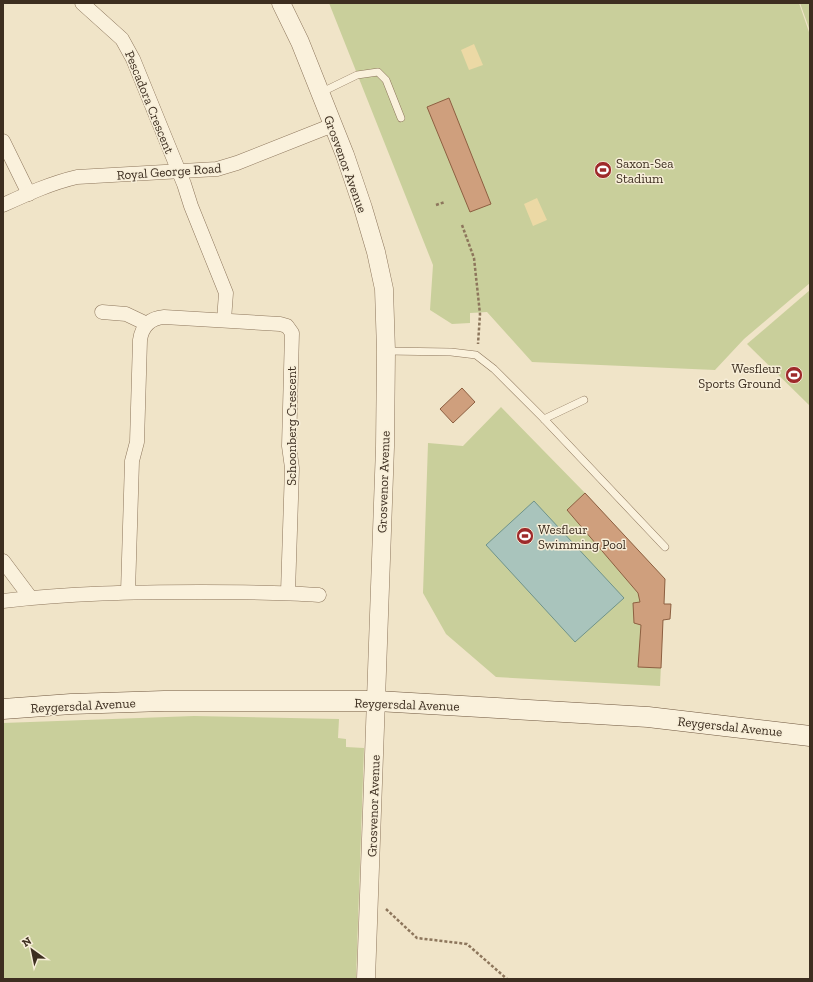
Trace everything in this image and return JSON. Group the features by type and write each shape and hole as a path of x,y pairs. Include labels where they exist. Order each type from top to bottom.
{"main road":[{"name":"Reygersdal Avenue","path":"3,708 164,701 377,701 648,717 810,736"}],"street":[{"name":"Pescadora Crescent","path":"82,3 122,39 130,51 178,171"},
{"name":"Grosvenor Avenue","path":"280,3 300,42 333,125 363,208 376,252 384,289 386,351 377,701 366,979"},
{"name":"Royal George Road","path":"3,205 62,180 78,177 212,169 227,166 333,125"},
{"path":"3,141 29,194"},
{"path":"178,171 226,293 224,320"},
{"path":"102,312 126,314 146,324 140,340 137,442 132,461 128,592"},
{"name":"Schoonberg Crescent","path":"146,324 154,319 164,316 280,324 287,326 292,333 289,446 292,468 288,592"},
{"path":"3,561 30,597"},
{"path":"3,601 30,597 128,592 288,592 319,595"}],"lane":[{"path":"320,93 358,75 378,72 386,80 401,118"},
{"path":"386,351 451,352 476,355 494,369 665,547"},
{"path":"544,420 584,400"}],"path":[{"path":"436,205 445,202"},
{"path":"462,225 474,258 480,314 476,355"},
{"path":"370,894 417,938 467,944 507,979"}],"green space":[{"name":"Saxon-Sea Stadium","path":"329,3 799,3 810,35 810,283 744,339 715,370 532,362 487,312 470,313 470,323 452,324 430,310 433,265"},
{"path":"800,3 810,3 810,31"},
{"name":"Wesfleur Sports Ground","path":"810,290 810,406 747,344"},
{"name":"Wesfleur Swimming Pool","path":"501,407 585,493 665,579 660,686 496,677 446,634 423,593 428,443 463,446"},
{"path":"194,716 339,719 338,738 346,739 346,747 364,748 356,979 3,979 3,723"}],"sand":[{"path":"474,44 483,65 469,70 461,50"},
{"path":"537,198 547,220 533,226 524,204"}],"water":[{"path":"534,501 624,598 575,642 486,545"}],"building":[{"path":"449,98 491,204 470,212 427,107"},
{"path":"462,388 475,402 453,423 440,409"},
{"path":"585,493 665,579 664,604 671,604 670,619 663,620 661,668 638,667 641,625 634,623 633,603 640,602 638,593 567,510"}],"place":[{"name":"Saxon-Sea Stadium","path":"603,170"},
{"name":"Wesfleur Sports Ground","path":"794,375"},
{"name":"Wesfleur Swimming Pool","path":"525,536"}]}
